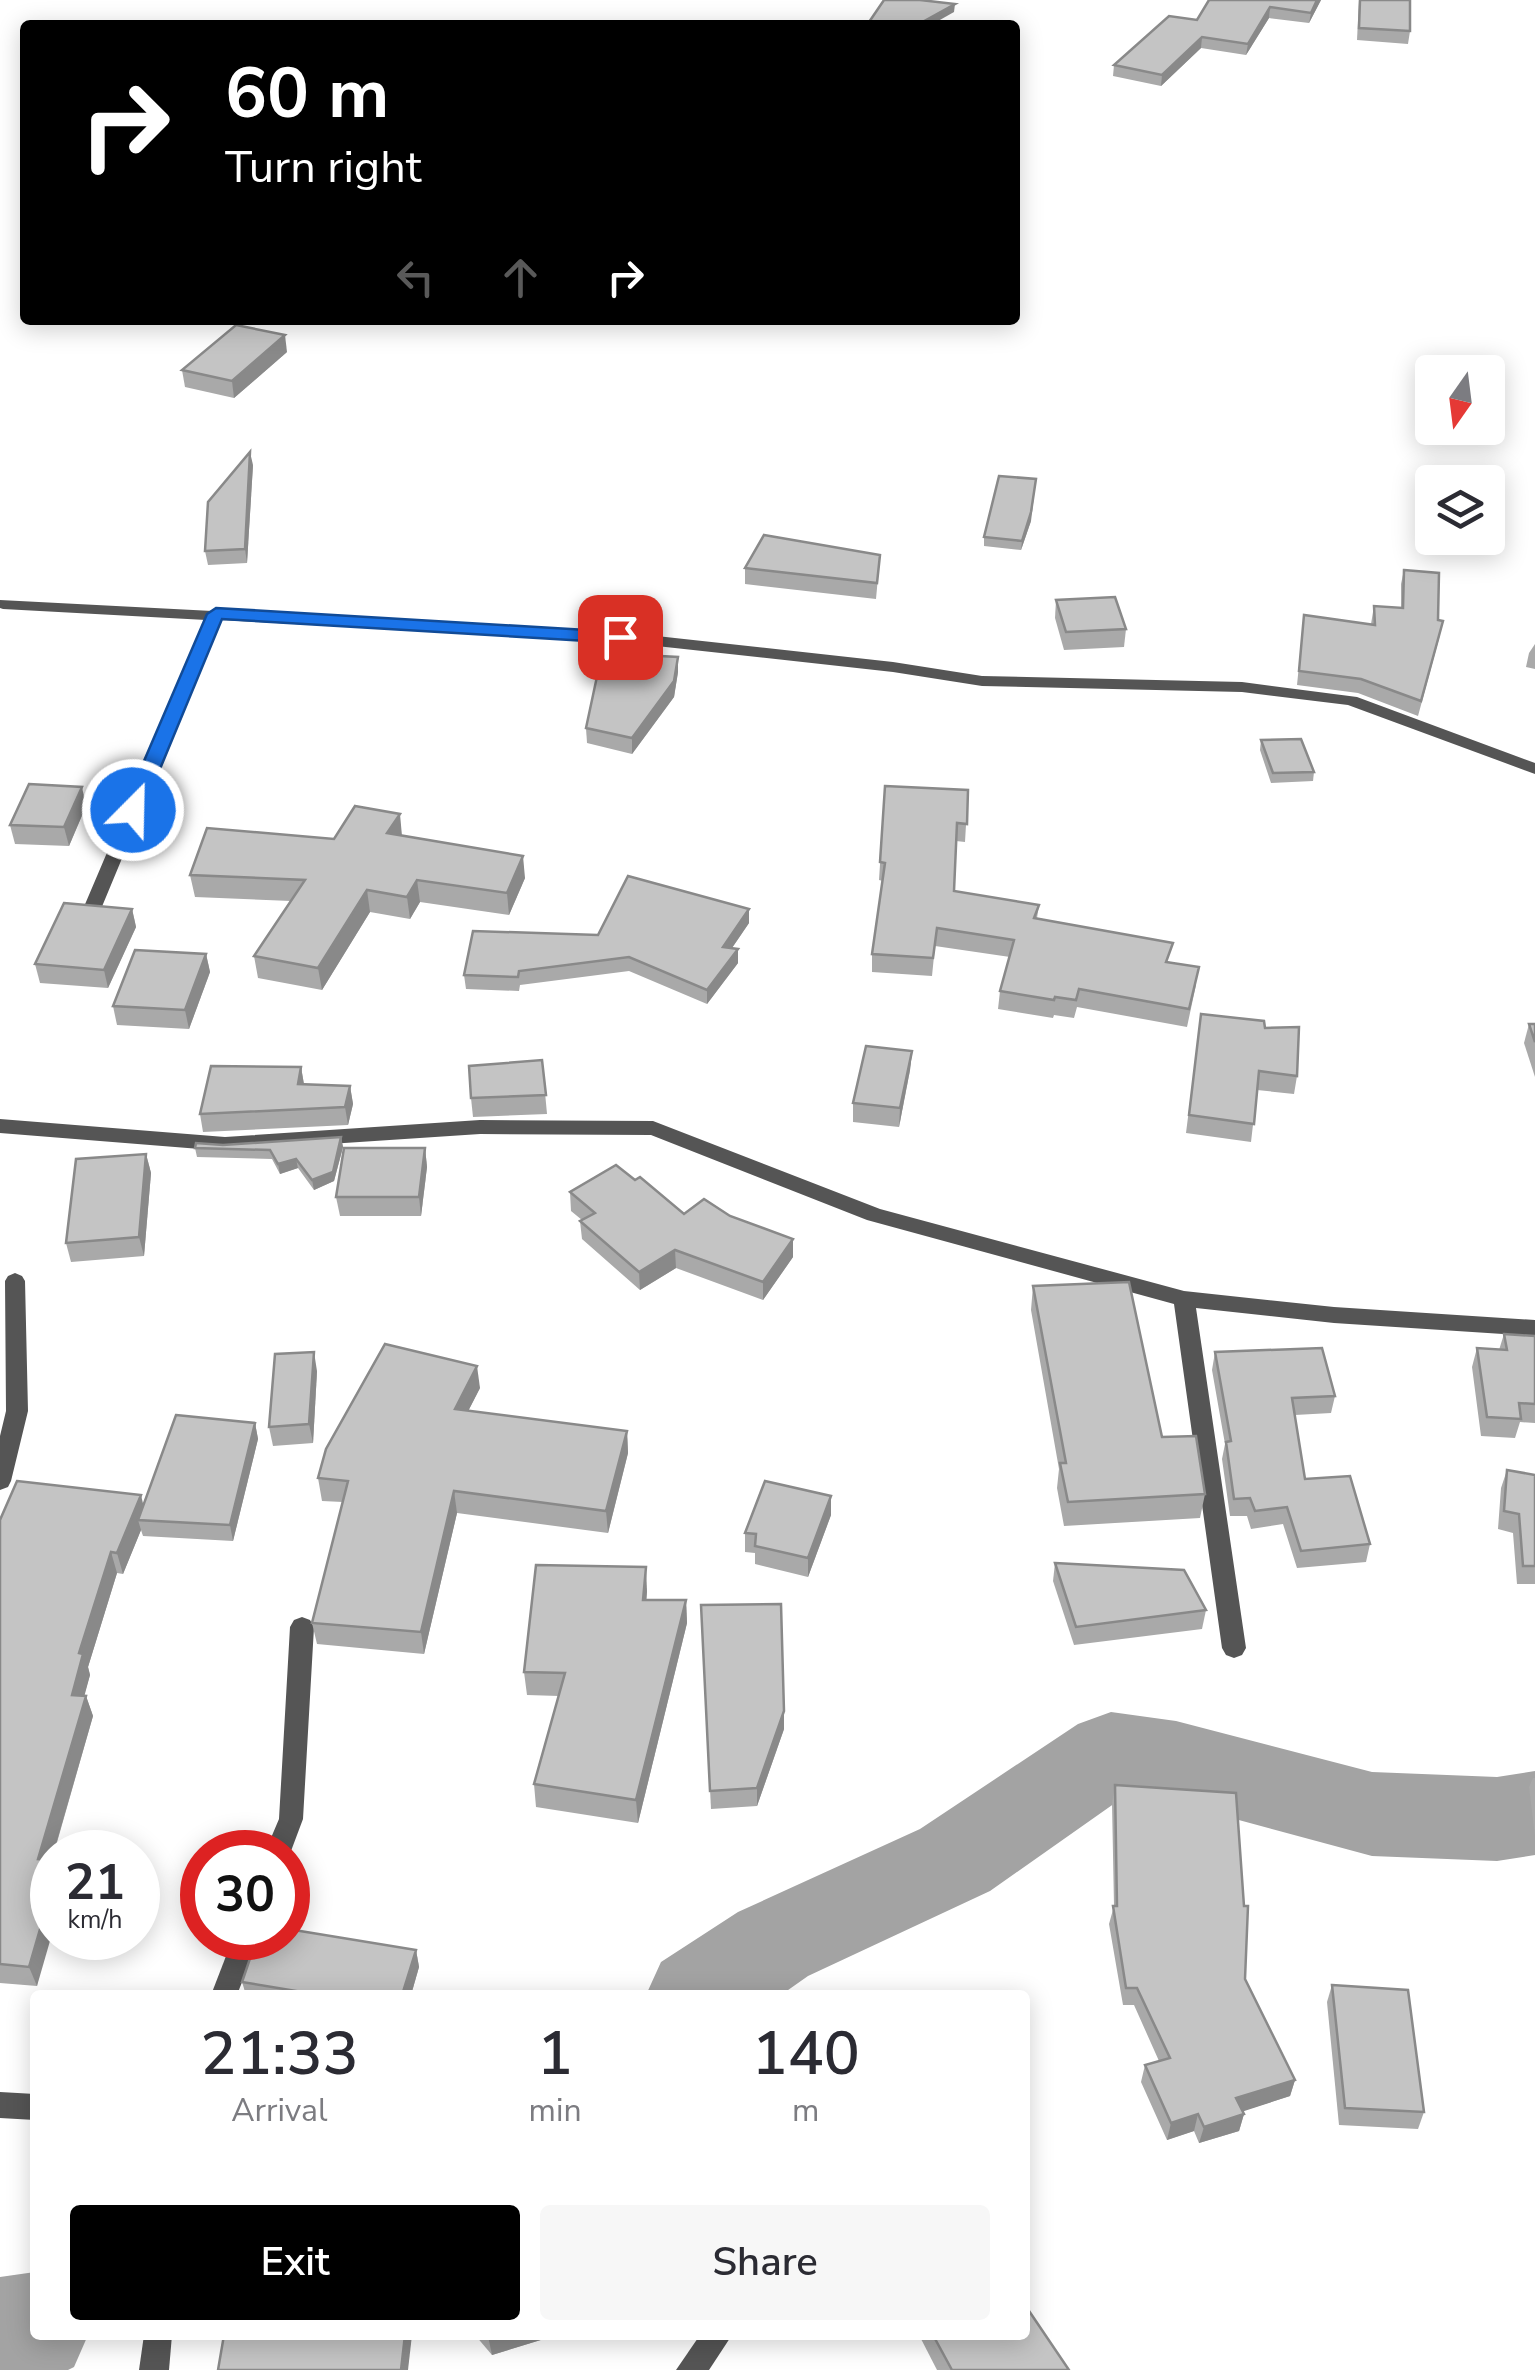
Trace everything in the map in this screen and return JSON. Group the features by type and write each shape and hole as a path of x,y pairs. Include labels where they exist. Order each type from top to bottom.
{"street":[{"path":"3,604 620,637 982,681 1242,686 1351,700 1535,768"},
{"path":"92,909 216,614"},
{"path":"0,1126 225,1144 480,1127 653,1128 874,1215 1184,1299 1334,1316 1535,1328"},
{"path":"0,1481 17,1411 16,1281"},
{"path":"1184,1299 1234,1648"},
{"path":"287,1830 291,1819 302,1628"},
{"path":"226,1990 238,1960"},
{"path":"0,2105 30,2106"},
{"path":"154,2370 157,2340"},
{"path":"691,2370 714,2340"}],"building":[{"path":"884,0 955,4 926,20 870,20"},
{"path":"1209,0 1317,0 1311,13 1270,7 1248,44 1202,37 1162,75 1114,65 1169,16 1197,20"},
{"path":"1360,0 1410,0 1410,31 1359,28"},
{"path":"236,325 285,335 232,381 182,370"},
{"path":"250,452 245,549 205,551 208,502"},
{"path":"999,476 1036,479 1022,541 984,537"},
{"path":"764,535 880,555 877,583 745,568"},
{"path":"1404,570 1439,573 1438,620 1443,621 1421,701 1361,679 1299,671 1304,615 1375,625 1374,606 1403,608"},
{"path":"1115,597 1126,629 1066,632 1056,600"},
{"path":"602,653 678,657 674,681 632,738 586,728"},
{"path":"1301,739 1314,772 1273,773 1261,740"},
{"path":"29,784 82,787 64,827 10,825"},
{"path":"885,786 968,790 967,824 957,823 954,891 1039,905 1034,918 1173,943 1166,962 1199,967 1189,1009 1079,989 1076,1000 1000,991 1014,940 937,928 933,958 872,954 885,863 880,862"},
{"path":"355,806 400,814 387,833 523,856 507,893 417,880 407,897 367,890 318,968 254,956 305,880 190,875 207,828 334,839"},
{"path":"628,876 749,909 723,947 738,949 707,990 629,957 519,971 518,977 464,975 473,931 598,935"},
{"path":"64,903 132,909 104,970 35,964"},
{"path":"135,950 206,954 185,1010 113,1006"},
{"path":"1201,1014 1264,1021 1265,1028 1299,1027 1297,1076 1259,1071 1254,1124 1189,1115"},
{"path":"866,1046 912,1051 900,1108 853,1103"},
{"path":"542,1060 546,1095 471,1098 469,1066"},
{"path":"211,1066 301,1067 298,1084 350,1086 345,1107 200,1114"},
{"path":"341,1137 333,1172 312,1180 296,1159 278,1164 270,1150 195,1148 196,1143 223,1145"},
{"path":"344,1148 425,1148 419,1197 336,1197"},
{"path":"146,1154 139,1237 66,1243 76,1159"},
{"path":"616,1165 635,1180 640,1177 684,1214 704,1199 730,1216 793,1239 763,1282 675,1250 639,1272 580,1221 595,1213 570,1192"},
{"path":"1129,1282 1162,1437 1196,1436 1205,1494 1068,1502 1060,1463 1066,1463 1033,1286"},
{"path":"1504,1334 1535,1336 1535,1404 1519,1403 1521,1419 1487,1417 1477,1348 1507,1350"},
{"path":"385,1344 477,1366 455,1409 627,1431 606,1511 454,1491 421,1632 312,1623 348,1481 318,1478 326,1449"},
{"path":"1322,1348 1335,1396 1292,1398 1305,1479 1350,1476 1370,1544 1301,1551 1287,1507 1255,1511 1250,1498 1234,1499 1226,1442 1231,1441 1215,1352"},
{"path":"314,1352 309,1424 269,1427 275,1354"},
{"path":"176,1415 255,1423 230,1525 138,1520"},
{"path":"1507,1470 1535,1475 1535,1566 1523,1566 1519,1514 1504,1511"},
{"path":"17,1481 141,1495 117,1553 111,1552 79,1653 83,1654 72,1695 86,1696 47,1830 30,1830 29,1967 0,1964 0,1520"},
{"path":"765,1481 831,1496 808,1558 755,1546 756,1534 745,1533"},
{"path":"1055,1563 1184,1570 1206,1610 1076,1627"},
{"path":"536,1565 646,1567 643,1600 686,1600 636,1800 534,1784 565,1673 524,1672"},
{"path":"781,1604 784,1711 757,1788 710,1791 701,1605"},
{"path":"1115,1785 1236,1793 1244,1906 1248,1906 1245,1979 1295,2080 1236,2098 1244,2114 1204,2127 1198,2114 1171,2123 1145,2065 1170,2058 1137,1988 1126,1988 1113,1906 1117,1906"},
{"path":"310,1933 416,1950 404,1990 290,1990 242,1982 250,1960 310,1960"},
{"path":"1332,1985 1408,1990 1424,2112 1345,2108"},
{"path":"1030,2312 1069,2370 952,2370 936,2340 1030,2340"},
{"path":"223,2340 404,2340 401,2370 218,2370"}],"waterway":[{"path":"704,1990 773,1944 955,1860 1111,1753 1176,1762 1372,1814 1497,1819 1535,1813"},
{"path":"0,2333 30,2329"}],"route":[{"path":"133,810 216,614 620,637"}]}
